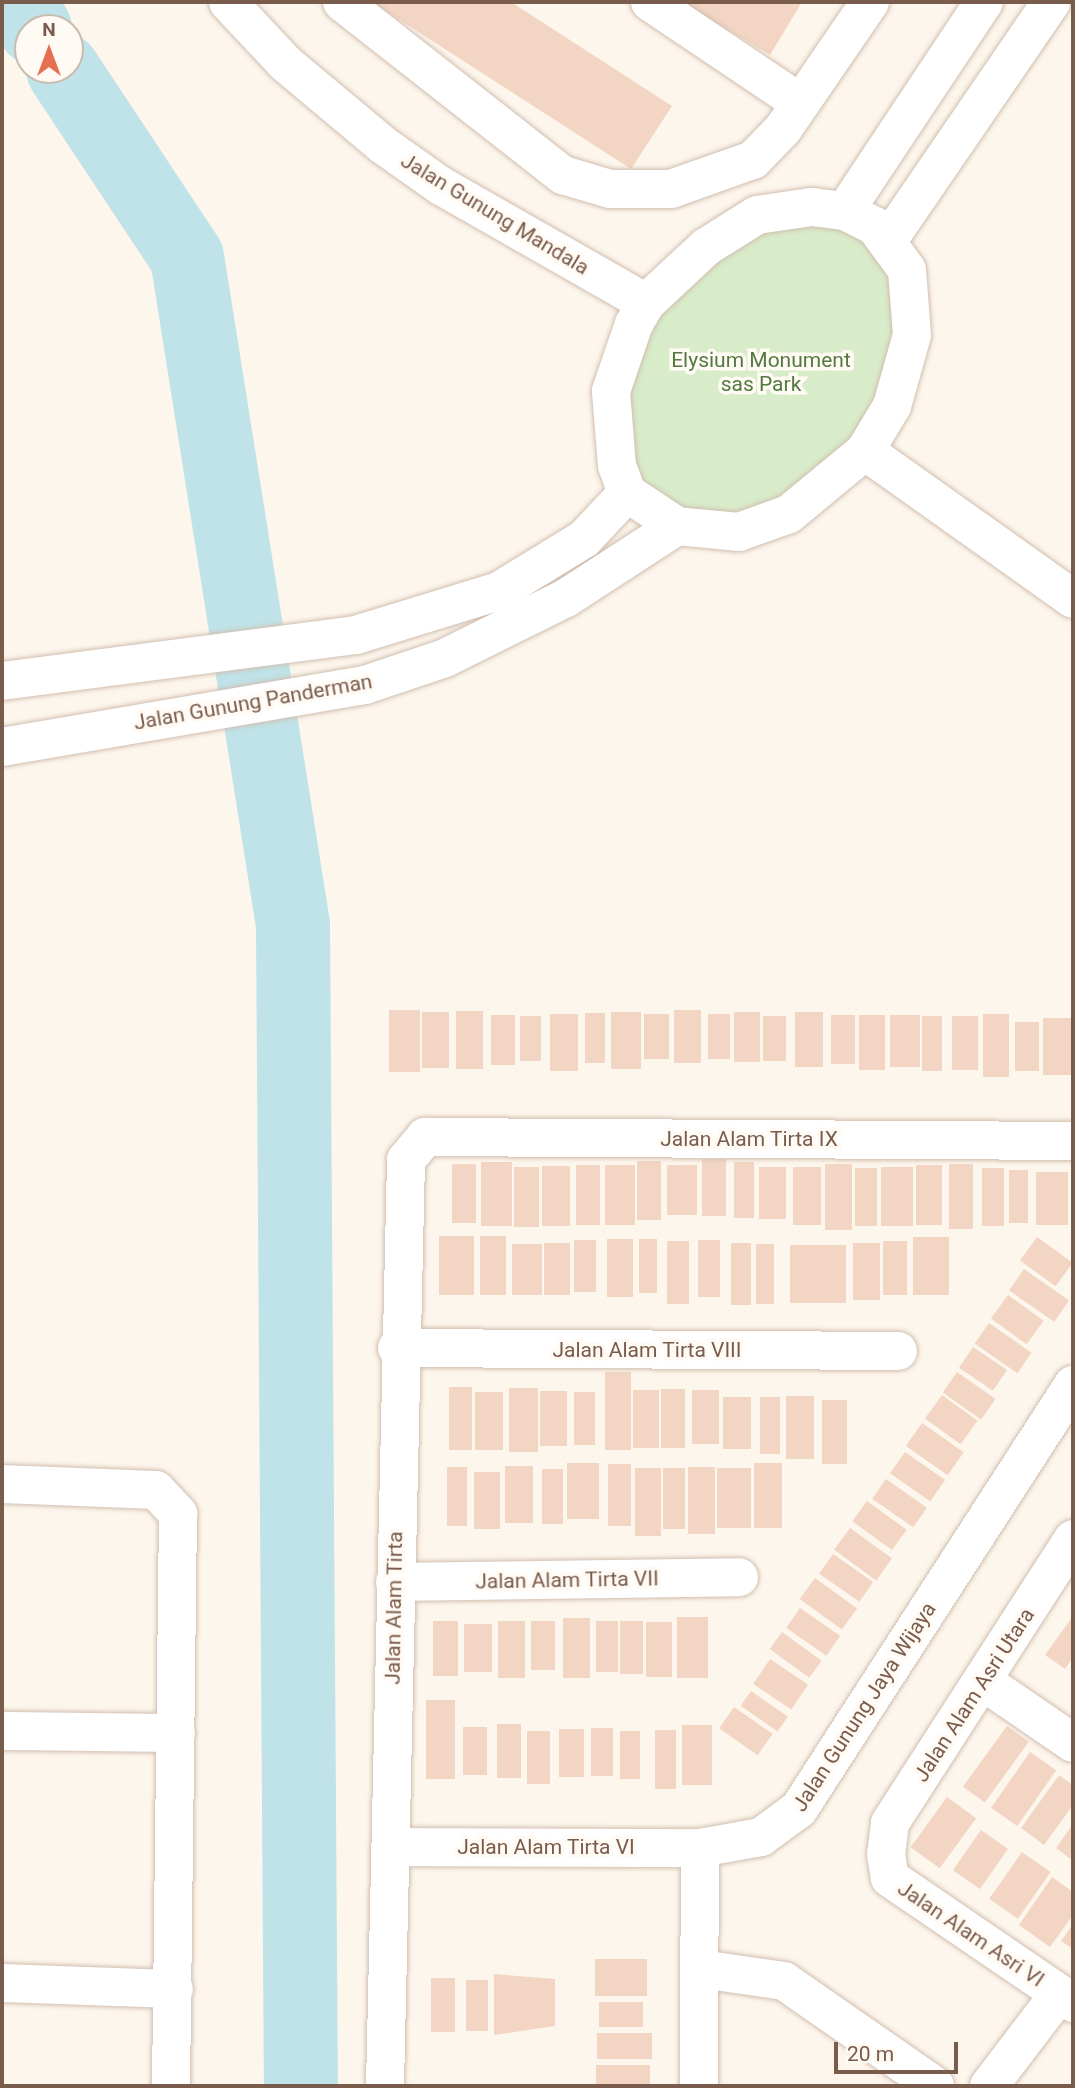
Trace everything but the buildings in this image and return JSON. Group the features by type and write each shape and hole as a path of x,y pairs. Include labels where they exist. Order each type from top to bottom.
{"street":[{"path":"342,2 564,175 610,189 671,189 753,160 799,102 870,2"},
{"path":"650,2 799,102"},
{"path":"845,211 984,2"},
{"path":"889,240 1051,2"},
{"name":"Jalan Gunung Mandala","path":"234,3 285,62 422,172 646,303"},
{"path":"778,208 845,211 889,240 907,270 912,335 892,406 865,451 789,514 738,532 677,526 627,493 611,436 611,391 646,303 706,247 757,215 778,208"},
{"path":"865,451 1073,599"},
{"path":"2,681 356,635 499,591 584,540 627,493"},
{"name":"Jalan Gunung Panderman","path":"2,747 365,685 445,658 566,598 677,526"},
{"name":"Jalan Alam Tirta IX","path":"425,1137 1073,1141"},
{"name":"Jalan Alam Tirta","path":"385,2086 392,1847 401,1187 405,1160 425,1137"},
{"name":"Jalan Alam Tirta VIII","path":"397,1348 898,1351"},
{"name":"Jalan Gunung Jaya Wijaya","path":"699,1848 761,1837 799,1809 1073,1385"},
{"path":"2,1484 156,1490 174,1504 176,1732 171,2086"},
{"name":"Jalan Alam Asri Utara","path":"886,1854 890,1824 984,1682 1073,1539"},
{"name":"Jalan Alam Tirta VII","path":"395,1582 738,1577"},
{"path":"984,1682 1073,1744"},
{"path":"2,1731 176,1732"},
{"name":"Jalan Alam Tirta VI","path":"392,1847 699,1848"},
{"path":"699,1848 699,2086"},
{"name":"Jalan Alam Asri VI","path":"886,1854 890,1878 1066,1998"},
{"path":"701,1969 784,1981 935,2086"},
{"path":"2,1983 174,1989"},
{"path":"989,2086 1066,1998"}],"green space":[{"name":"Elysium Monument sas Park","path":"757,223 873,229 901,275 902,346 862,451 740,527 630,492 616,395 654,306"}],"waterway":[{"path":"18,2 26,14"},
{"path":"72,84 187,257 293,925 301,2086"}]}
